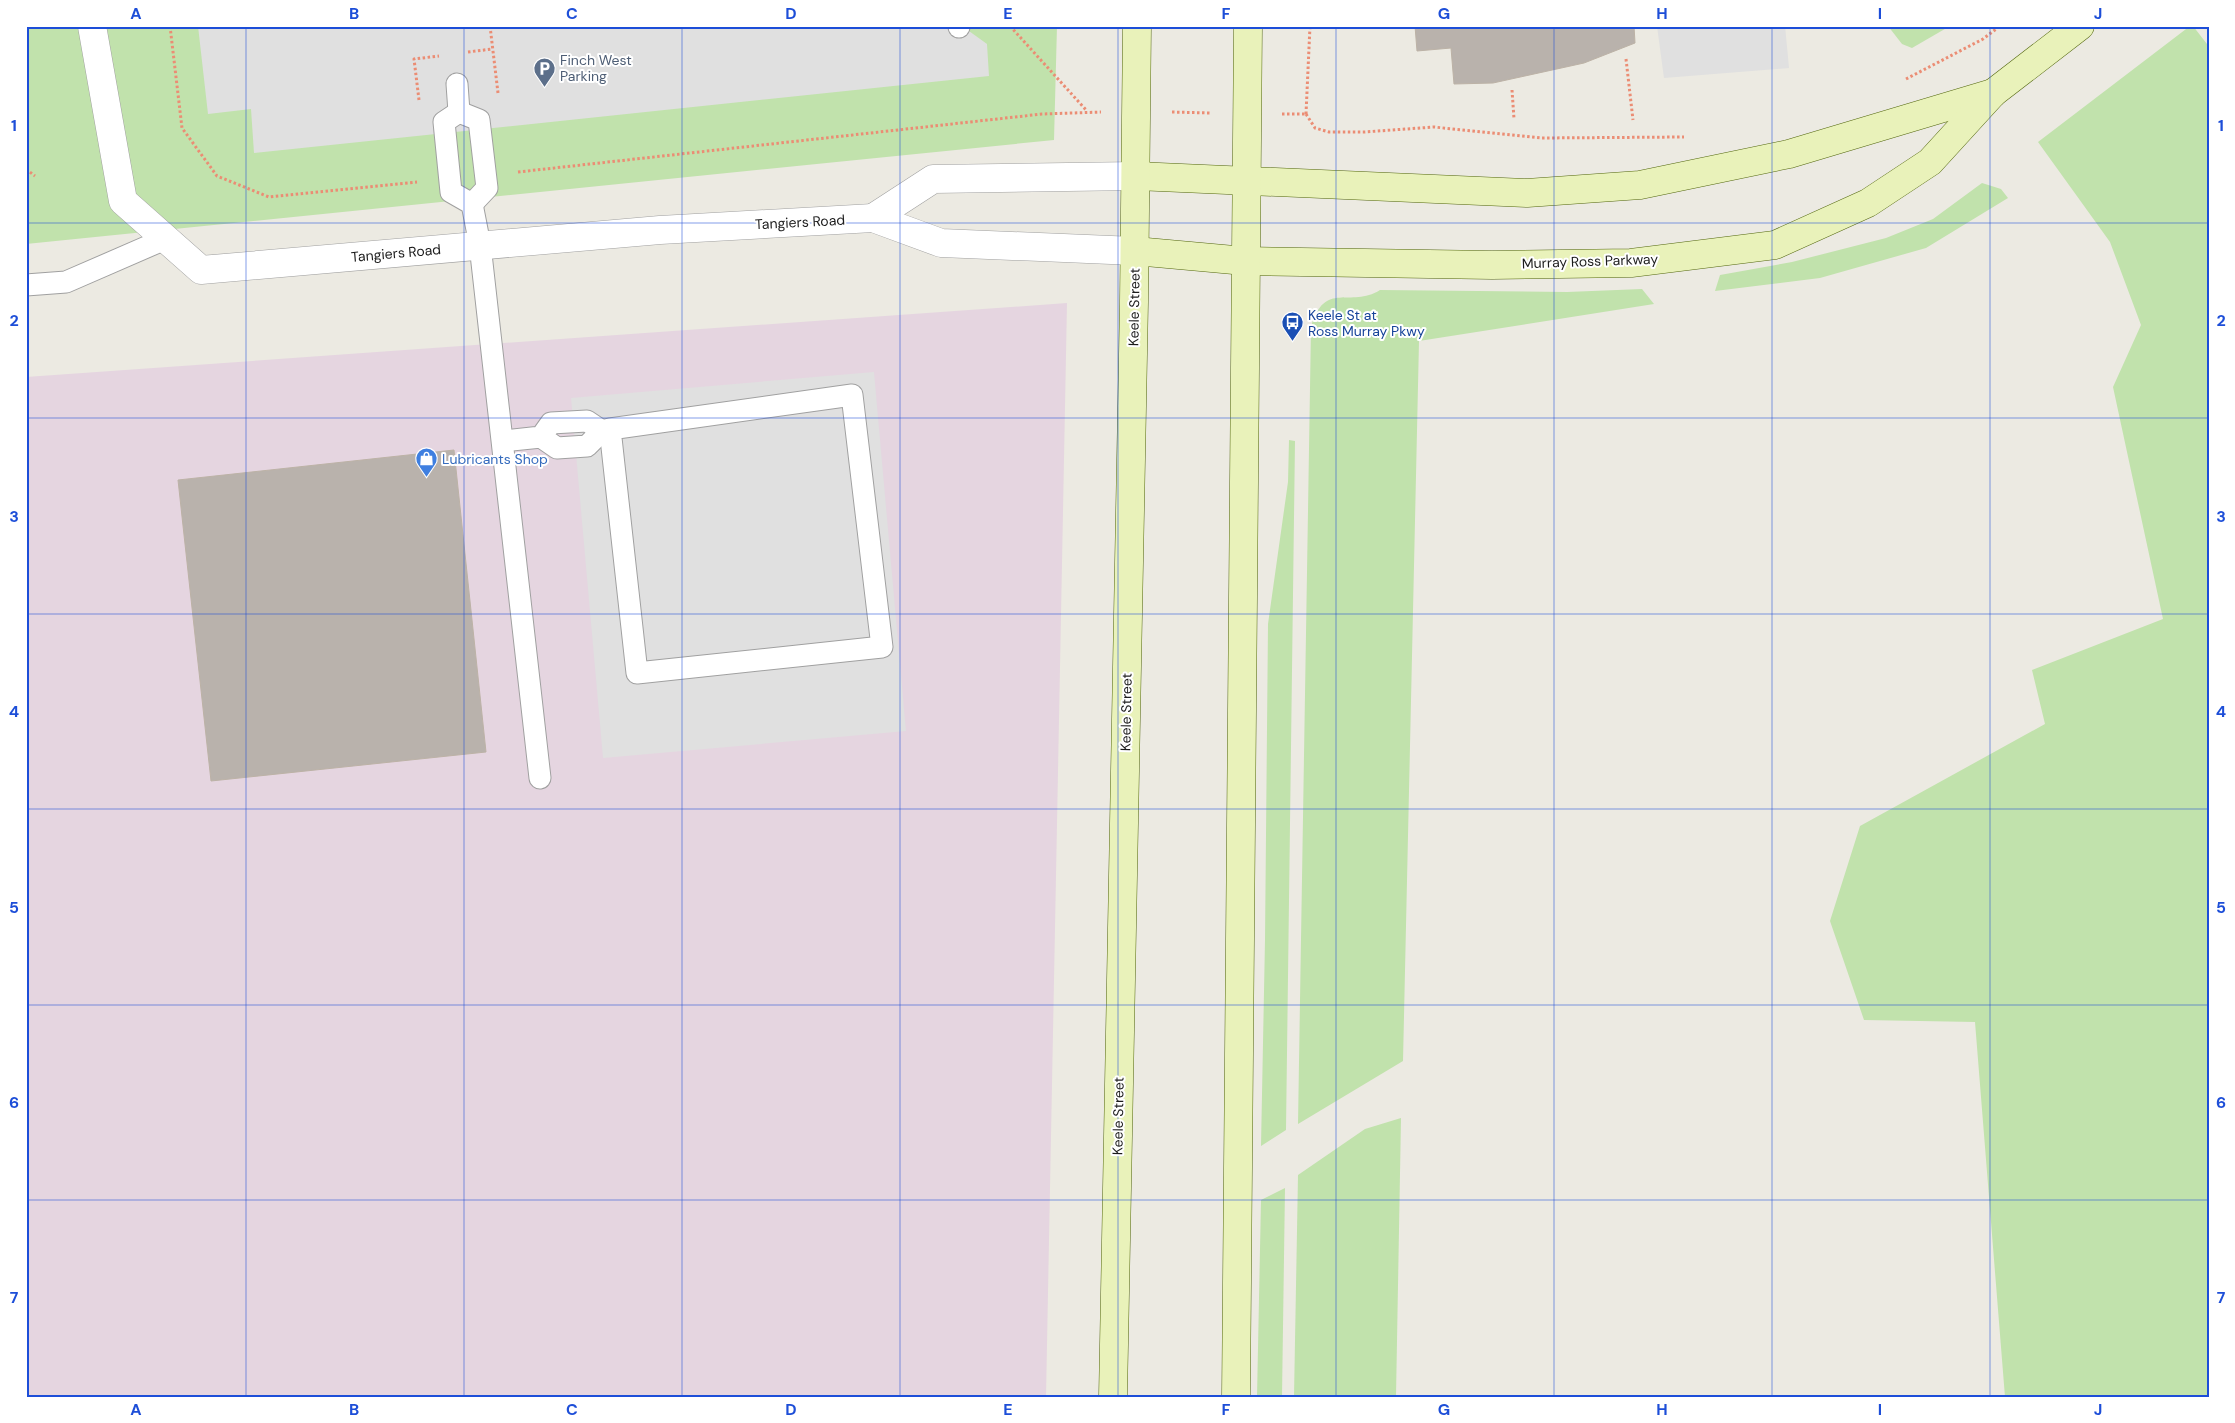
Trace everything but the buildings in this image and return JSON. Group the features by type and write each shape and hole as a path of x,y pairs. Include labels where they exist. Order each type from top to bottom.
{"main road":[{"name":"Keele Street","path":"1112,1397 1138,26"},
{"path":"1236,1397 1248,26"},
{"name":"Murray Ross Parkway","path":"1135,251 1245,261 1492,265 1631,262 1775,245 1868,202 1930,162 1993,93 2080,26"},
{"name":"Murray Ross Parkway","path":"1136,176 1527,193 1640,185 1789,154 1993,93"}],"street":[{"name":"Tangiers Road","path":"92,26 123,201 201,270 660,230 872,218 941,243 1135,251"},
{"name":"Tangiers Road","path":"872,218 934,179 1136,176"}],"lane":[{"path":"457,84 459,112"},
{"path":"459,112 479,120 487,188 472,204"},
{"path":"459,112 444,122 451,192 472,204 480,245 540,778"},
{"path":"26,285 66,282 166,238"},
{"path":"502,441 541,437 557,448 587,446 606,430 852,395 882,647 637,672 606,430"}],"path":[{"path":"170,26 182,128 216,176 268,197 419,182"},
{"path":"1010,26 1088,112"},
{"path":"1310,26 1306,114 1315,128 1329,132 1364,132 1434,127 1541,138 1686,136"},
{"path":"1905,79 1983,39 2000,26"},
{"path":"1626,59 1633,120"},
{"path":"1512,90 1514,119"},
{"path":"510,173 1042,114 1088,112 1306,114"},
{"path":"26,169 35,176"}],"shaded area":[{"name":"Finch West Parking","path":"198,26 962,26 987,44 989,76 254,153 251,109 208,114"},
{"path":"1657,26 1785,26 1789,68 1664,78"},
{"path":"1067,303 1046,1397 26,1397 26,377"},
{"path":"874,372 906,731 603,758 571,398"}],"green space":[{"path":"26,26 1057,26 1054,140 26,244"},
{"path":"1888,26 1950,26 1912,48 1902,44"},
{"path":"2190,26 2193,26 2207,44 2209,43 2209,1397 2005,1397 1975,1022 1864,1020 1830,921 1860,826 2045,724 2032,670 2163,619 2113,387 2141,325 2110,242 2038,142"},
{"path":"1982,183 2001,189 2008,198 1926,248 1820,278 1715,291 1720,275 1792,262 1886,238 1933,219"},
{"path":"1642,289 1654,304 1419,341 1403,1061 1298,1124 1311,327 1317,312 1323,304 1331,299 1359,297 1380,290 1567,292"},
{"path":"1289,440 1295,441 1286,1130 1261,1146 1268,624 1288,482"},
{"path":"1401,1118 1396,1397 1294,1397 1298,1175 1365,1129"},
{"path":"1285,1188 1282,1397 1257,1397 1261,1200"}],"place":[{"name":"Finch West Parking","path":"544,87"},
{"name":"Keele St at Ross Murray Pkwy","path":"1292,342"},
{"name":"Lubricants Shop","path":"426,478"}]}
